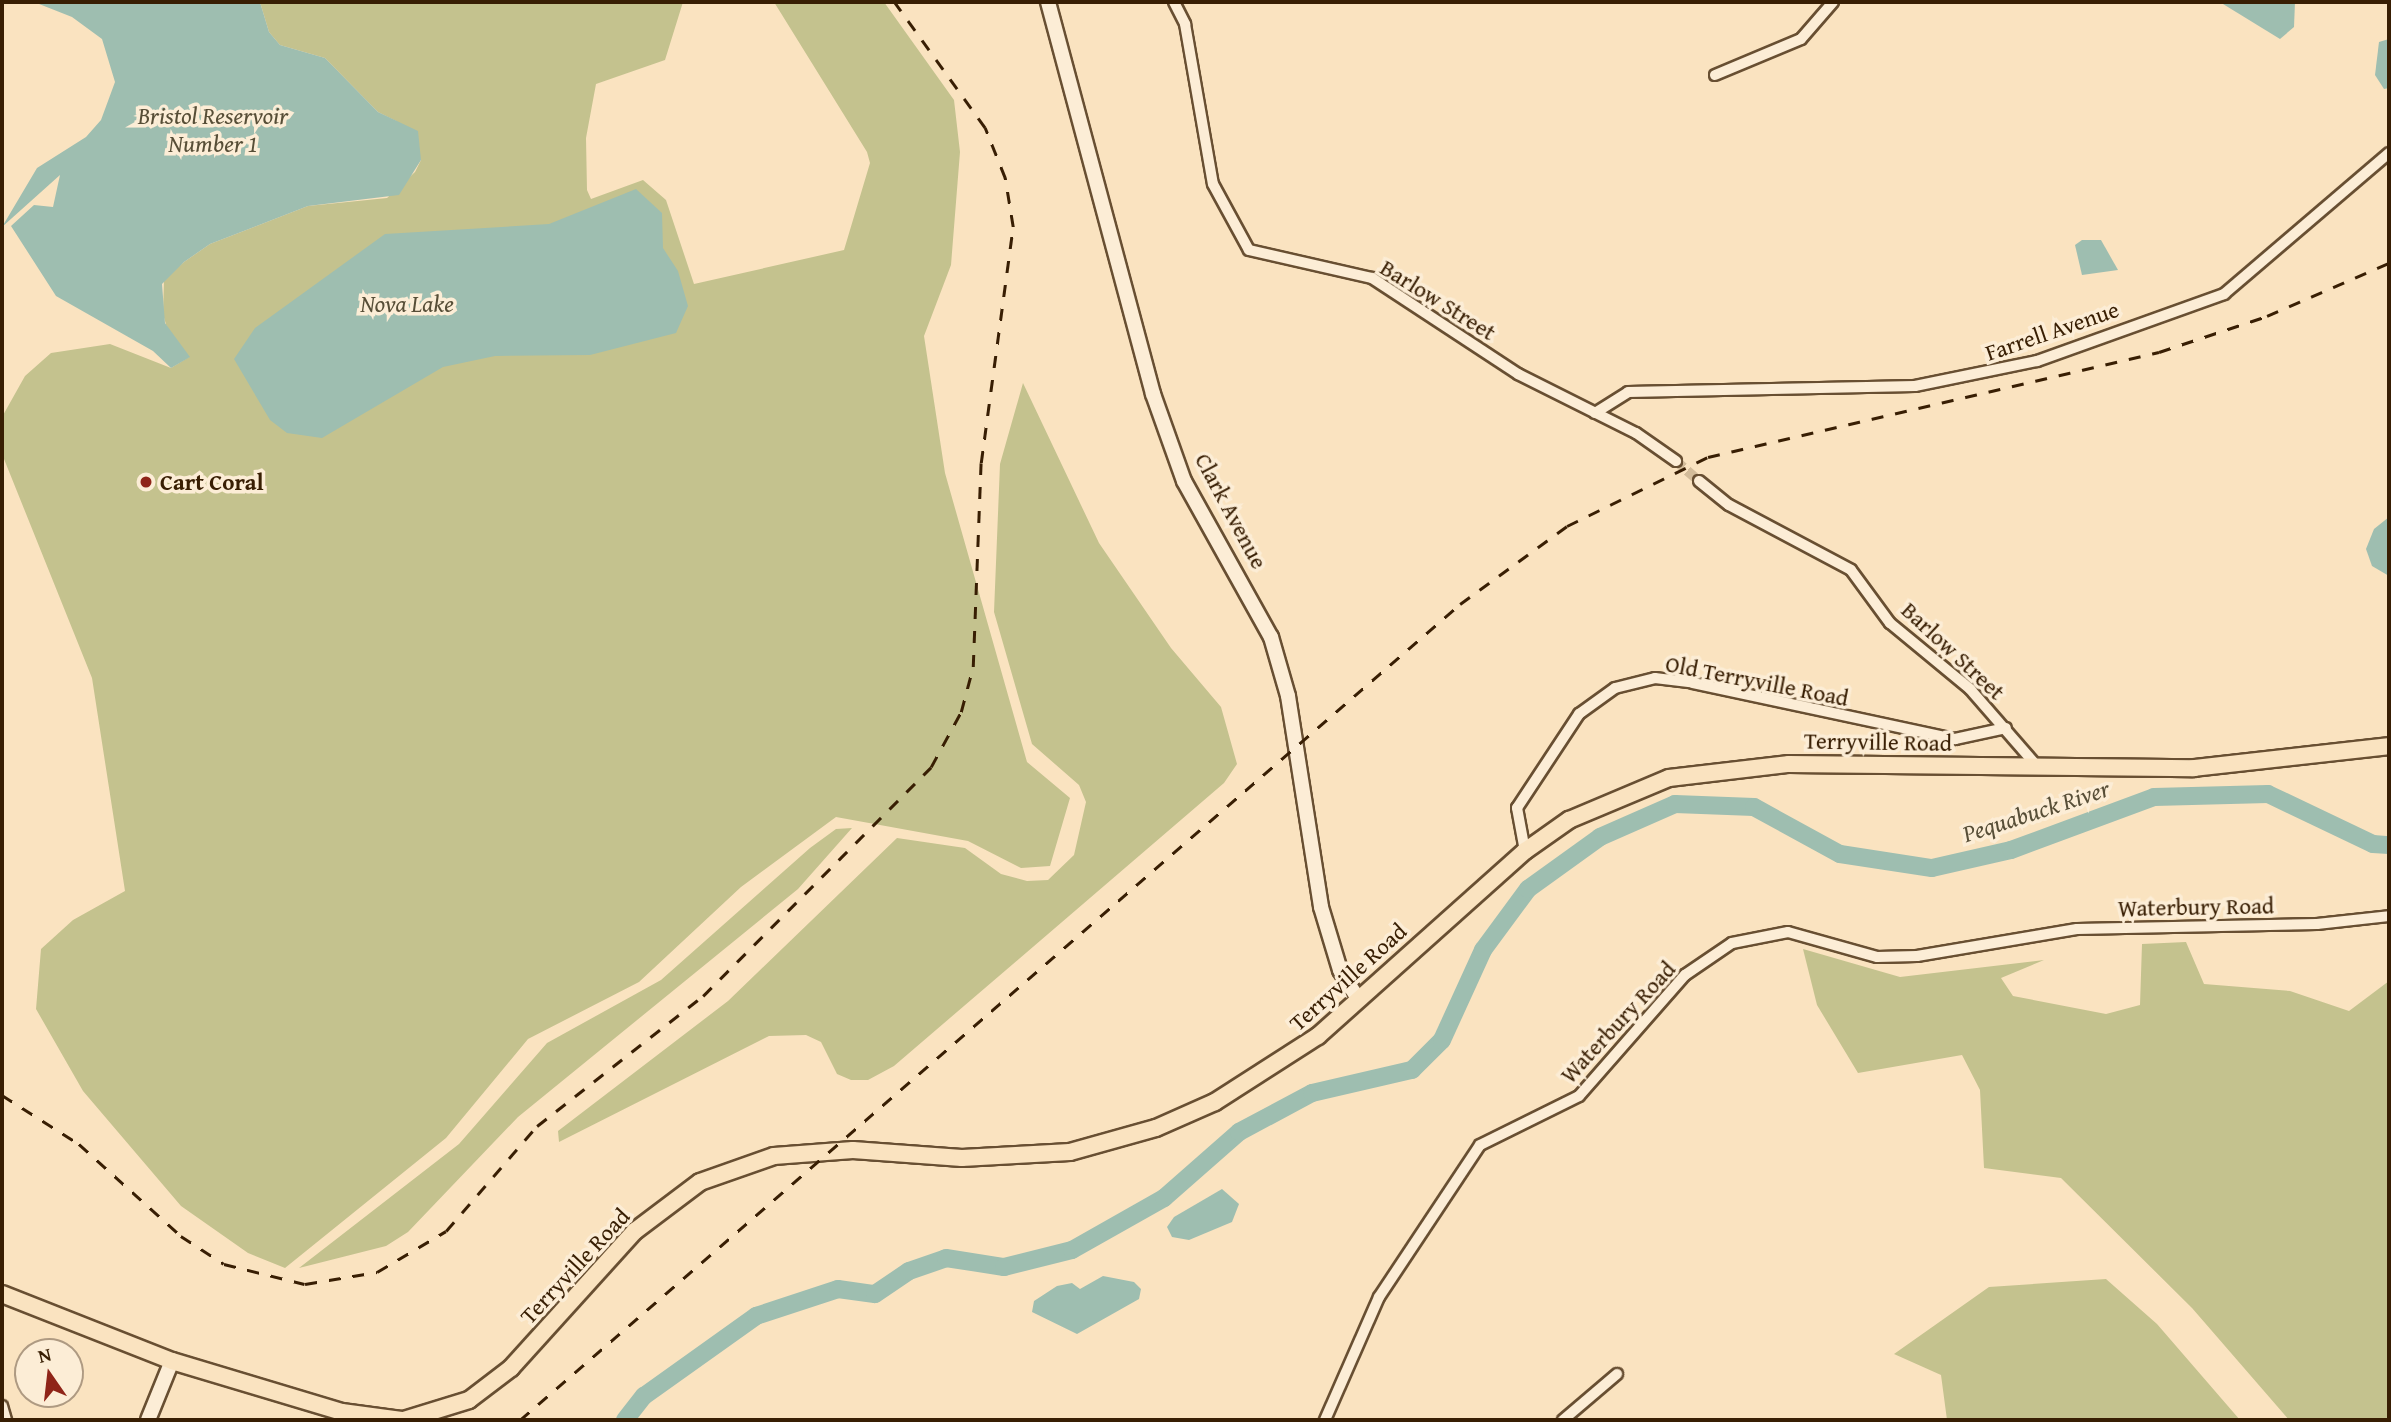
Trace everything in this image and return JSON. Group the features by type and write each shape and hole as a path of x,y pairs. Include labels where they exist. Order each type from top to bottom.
{"highway":[{"name":"Terryville Road","path":"2,1294 172,1361 342,1412 402,1420 469,1400 511,1368 635,1231 700,1182 774,1157 853,1150 962,1158 1070,1152 1132,1136 1247,1085 1357,999 1525,851 1620,795 1705,771 1789,764 2194,768 2389,746"}],"main road":[{"name":"Clark Avenue","path":"1048,2 1153,394 1184,481 1271,637 1288,696 1321,907 1340,970 1357,999"},
{"path":"148,1420 172,1361"}],"street":[{"name":"Barlow Street","path":"1174,2 1185,24 1213,184 1249,250 1372,278 1518,374 1595,413 1676,461"},
{"path":"1714,75 1801,38 1833,2"},
{"name":"Farrell Avenue","path":"1595,413 1628,392 1915,386 2037,361 2224,293 2389,153"},
{"name":"Barlow Street","path":"1699,481 1729,505 1843,563 1890,623 1970,689 2038,767"},
{"name":"Old Terryville Road","path":"1525,851 1517,808 1579,714 1615,688 1655,678 1693,683 1955,739 2006,728"},
{"name":"Waterbury Road","path":"1325,1420 1379,1297 1480,1145 1579,1096 1685,975 1731,943 1788,932 1877,957 1917,956 2077,929 2389,916"},
{"path":"1563,1420 1617,1374"},
{"path":"2,1406 6,1420"}],"shaded area":[{"path":"260,2 683,2 665,60 596,84 586,138 587,190 591,199 643,180 666,200 694,284 844,250 870,163 867,152 774,2 884,2 954,100 960,152 951,265 924,336 945,473 1027,762 1070,798 1050,866 1021,868 968,841 836,817 741,887 639,982 528,1039 446,1138 285,1268 248,1253 181,1206 83,1091 36,1009 41,949 73,920 125,891 92,678 4,459 2,417 25,376 51,353 110,344 171,368 189,357 169,335 163,314 164,279 184,262 210,244 308,206 387,198 415,172 421,160 396,121 378,112 325,58 280,45 269,32"},
{"path":"1023,383 1099,543 1171,648 1221,707 1237,764 1224,783 894,1066 868,1080 851,1080 837,1074 821,1042 806,1035 769,1036 559,1142 558,1131 728,1001 897,838 965,848 1001,874 1027,881 1048,880 1074,855 1086,802 1079,785 1032,744 994,612 1000,464"},
{"path":"852,828 798,889 518,1117 408,1232 386,1246 299,1268 459,1144 547,1043 661,980 810,848 836,829"},
{"path":"2186,942 2204,984 2290,991 2349,1011 2389,981 2389,1420 2289,1420 2192,1308 2061,1178 1984,1168 1980,1090 1962,1055 1858,1073 1817,1005 1803,949 1900,977 2044,960 2001,978 2013,996 2106,1014 2140,1005 2142,944"},
{"path":"2106,1279 2157,1324 2240,1420 1947,1420 1941,1375 1894,1354 1989,1287"}],"water":[{"name":"Bristol Reservoir Number 1","path":"34,2 260,2 269,32 280,45 325,58 378,112 418,131 421,160 399,195 308,206 210,244 184,262 162,284 165,323 190,357 171,368 153,351 56,296 11,226 34,205 53,207 60,175 2,227 37,168 86,137 101,120 115,82 102,39 72,17"},
{"path":"2295,2 2294,27 2280,39 2223,4"},
{"path":"2389,39 2389,88 2384,89 2375,75 2379,42"},
{"name":"Nova Lake","path":"636,189 662,213 663,248 678,271 688,306 676,333 590,355 495,356 443,367 322,438 287,433 270,420 234,359 255,328 385,234 549,224"},
{"path":"2082,240 2101,240 2118,270 2082,275 2075,245"},
{"path":"2389,517 2389,576 2372,566 2366,549 2374,529"},
{"path":"1222,1189 1239,1204 1232,1222 1189,1240 1172,1237 1167,1227 1174,1217"},
{"path":"1103,1276 1134,1282 1141,1289 1139,1299 1077,1334 1032,1312 1034,1301 1057,1286 1072,1283 1080,1289"}],"waterway":[{"name":"Pequabuck River","path":"625,1420 644,1396 756,1316 838,1289 875,1294 909,1271 946,1258 1004,1267 1072,1250 1164,1198 1239,1132 1312,1093 1412,1070 1442,1040 1483,950 1528,889 1600,837 1675,804 1754,807 1840,854 1932,868 2011,850 2154,797 2268,794 2373,844 2389,845"}],"tunnel":[{"path":"1676,461 1699,481"}],"railway":[{"path":"2,1095 79,1144 181,1236 224,1264 305,1284 377,1272 446,1231 537,1126 703,996 931,767 961,712 973,667 981,463 1013,227 1005,178 985,128 894,2"},
{"path":"520,1420 1460,604 1567,526 1708,457 2159,352 2267,316 2389,263"}],"place":[{"name":"Cart Coral","path":"146,482"}]}
